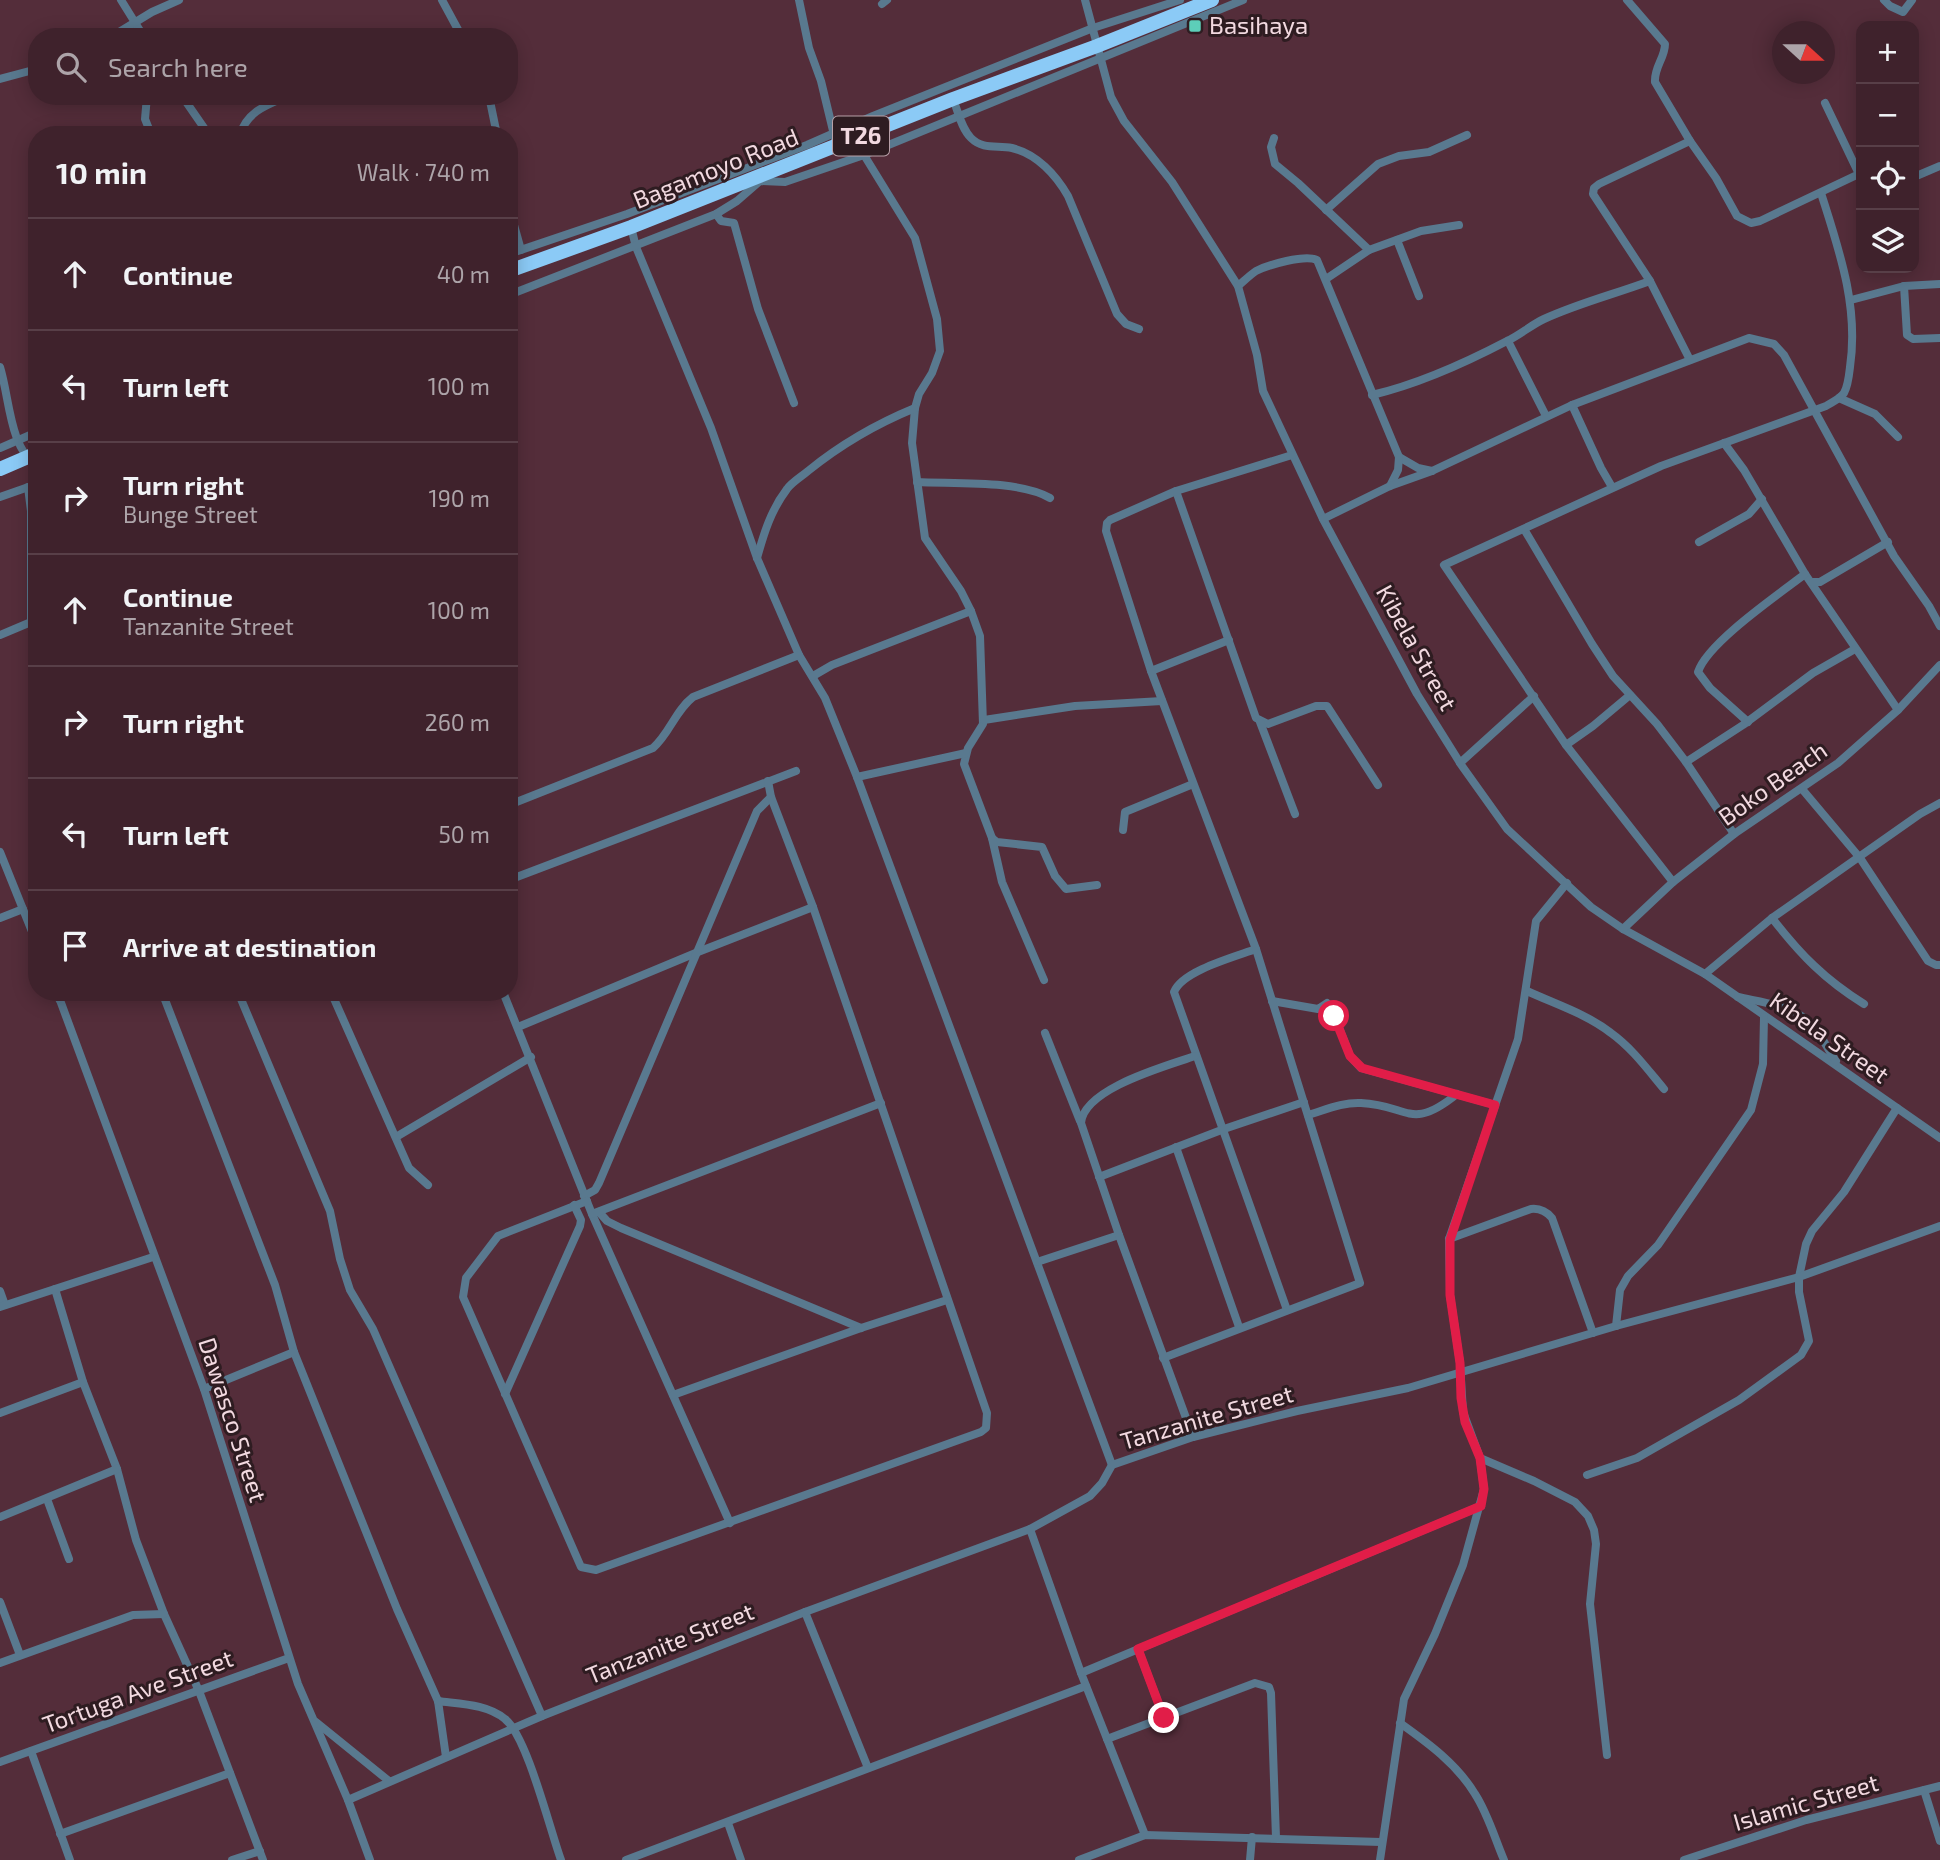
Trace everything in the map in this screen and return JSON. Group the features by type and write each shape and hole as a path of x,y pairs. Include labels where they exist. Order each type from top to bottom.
{"highway":[{"name":"Bagamoyo Road","path":"518,268 760,179 835,140 860,136 953,99 1099,53 1212,0"},
{"path":"0,469 28,456"}],"street":[{"path":"121,0 139,28"},
{"path":"125,28 179,0"},
{"path":"442,0 457,28"},
{"path":"799,0 809,48 821,81 835,140"},
{"name":"Kibela Street","path":"1085,0 1111,97 1124,121 1172,182 1238,286 1258,355 1263,391 1324,519 1417,694 1460,763 1507,829 1591,907 1623,929 1705,974 1940,1138"},
{"path":"518,242 520,250 835,140 873,116 1093,28 1180,0"},
{"path":"518,292 716,214 737,201 760,179 785,182 864,156 1099,53 1134,43 1243,0"},
{"path":"1627,0 1665,44 1665,50 1654,73 1655,82 1737,216 1743,221 1760,221 1856,176"},
{"path":"1884,0 1903,12 1912,0"},
{"path":"0,79 28,71"},
{"path":"953,99 965,130 979,143 988,147 1013,148 1026,154 1048,169 1059,181 1068,196 1117,314 1126,324 1139,329"},
{"path":"1825,103 1856,166"},
{"path":"146,105 145,119 148,126"},
{"path":"188,105 203,126"},
{"path":"243,126 257,110 268,105"},
{"path":"491,105 495,126"},
{"path":"1326,210 1378,164 1399,156 1429,152 1467,135"},
{"path":"860,136 864,156 915,239 937,319 940,351 932,373 919,394 912,443 925,538 971,611 980,636 984,720 966,753 966,769 992,838 1002,882 1044,980"},
{"path":"1274,138 1271,147 1275,164 1369,250"},
{"path":"1690,141 1599,184 1593,191 1594,197 1650,281 1690,360"},
{"path":"1919,175 1940,166"},
{"path":"1673,882 1566,746 1444,565 1612,487 1815,410 1839,398 1848,383 1852,351 1851,300 1843,262 1821,193"},
{"path":"716,214 720,221 734,223 758,309 794,403"},
{"path":"1326,279 1369,250 1421,231 1459,225"},
{"path":"631,227 636,247 711,428 757,558 799,655 825,698 857,777 1112,1465"},
{"path":"1396,240 1419,296"},
{"path":"1238,286 1256,271 1307,257 1320,264 1399,457 1398,470 1390,486"},
{"path":"1372,395 1403,388 1508,341 1541,320 1577,305 1650,281"},
{"path":"1851,300 1904,286 1940,284"},
{"path":"1904,286 1907,335 1913,339 1940,338"},
{"path":"1324,519 1390,486 1432,471 1546,416 1749,338 1774,344 1784,355 1894,556 1940,626"},
{"path":"1508,341 1546,416"},
{"path":"0,367 19,439 28,451"},
{"path":"1839,398 1875,414 1898,437"},
{"path":"1573,405 1612,487"},
{"path":"757,558 771,514 788,487 823,459 857,437 890,418 915,408"},
{"path":"0,449 28,436"},
{"path":"1724,443 1762,499 1805,574 1898,710"},
{"path":"1163,1358 1360,1283 1256,949 1151,671 1106,526 1110,520 1176,491 1292,455"},
{"path":"1399,457 1418,468 1432,471"},
{"path":"917,482 1021,487 1050,498"},
{"path":"0,497 28,487"},
{"path":"1176,491 1256,718 1260,722 1295,814"},
{"path":"1699,542 1749,514 1762,499"},
{"path":"1524,529 1613,676 1657,724 1734,834"},
{"path":"1813,582 1820,582 1888,542"},
{"path":"1748,722 1710,688 1698,672 1702,662 1741,625 1805,574"},
{"path":"813,676 832,664 971,611"},
{"path":"0,635 28,623"},
{"path":"1151,671 1230,640"},
{"path":"1686,762 1748,722 1813,673 1855,649"},
{"path":"518,802 653,748 693,697 799,655"},
{"name":"Boko Beach","path":"1623,929 1673,882 1734,834 1838,763 1898,710 1940,665"},
{"path":"1566,746 1630,695"},
{"path":"1460,763 1534,696"},
{"path":"984,720 1075,706 1162,701"},
{"path":"1260,722 1268,724 1315,706 1327,706 1378,785"},
{"path":"857,777 966,753"},
{"path":"518,877 796,771"},
{"path":"768,781 771,797 813,907 986,1413 986,1427 981,1432 596,1570 581,1567 463,1297 466,1278 499,1236 574,1206 595,1190 757,811 771,797"},
{"path":"1122,830 1125,812 1193,783"},
{"path":"1802,789 1860,858 1928,961 1940,965"},
{"path":"1705,974 1772,919 1920,814 1940,803"},
{"path":"992,838 997,842 1042,847 1055,876 1066,889 1097,885"},
{"path":"0,852 28,922"},
{"path":"1380,1860 1404,1699 1454,1590 1484,1489 1480,1458 1465,1422 1461,1398 1461,1374 1450,1295 1450,1240 1518,1039 1536,921 1566,883"},
{"path":"518,1027 813,907"},
{"path":"0,918 23,909"},
{"path":"1772,919 1801,955 1828,979 1864,1004"},
{"path":"1256,949 1182,980 1174,992 1287,1310"},
{"path":"1527,991 1587,1018 1612,1033 1644,1064 1664,1089"},
{"path":"1735,996 1778,1005 1798,1013 1815,1029 1840,1067"},
{"name":"Dawasco Street","path":"60,1001 204,1389 289,1658 370,1860"},
{"path":"165,1001 275,1285 294,1352 397,1609 438,1701 446,1757"},
{"path":"242,1001 330,1211 350,1290 373,1329 542,1716"},
{"path":"335,1001 409,1168 428,1185"},
{"path":"507,1001 586,1199 595,1213 730,1523"},
{"path":"1272,1001 1318,1009 1327,1003 1350,1056 1362,1068 1495,1105"},
{"path":"1616,1326 1620,1290 1628,1276 1658,1245 1751,1110 1763,1064 1764,1017"},
{"path":"1045,1032 1083,1129 1193,1437"},
{"path":"1083,1129 1082,1116 1085,1110 1105,1092 1195,1056"},
{"path":"396,1138 531,1057"},
{"path":"1308,1115 1360,1103 1413,1115 1427,1114 1457,1094"},
{"path":"595,1213 881,1102"},
{"path":"1099,1177 1224,1129 1304,1102"},
{"path":"1587,1475 1637,1458 1739,1399 1801,1355 1808,1342 1799,1292 1799,1277 1806,1244 1812,1231 1844,1192 1897,1108"},
{"path":"1177,1147 1239,1327"},
{"path":"505,1394 580,1226 581,1220 574,1206"},
{"path":"1450,1240 1531,1209 1548,1213 1593,1332"},
{"path":"595,1213 621,1228 862,1328"},
{"name":"Tanzanite Street","path":"348,1800 542,1716 805,1612 1030,1529 1090,1496 1102,1483 1112,1465 1193,1437 1297,1410 1408,1388 1593,1332 1799,1277 1940,1226"},
{"path":"1037,1262 1119,1235"},
{"path":"0,1292 2,1306 153,1257"},
{"path":"55,1289 83,1382 117,1469 136,1541 164,1614 199,1691 263,1860"},
{"path":"673,1395 947,1300"},
{"path":"204,1389 294,1352"},
{"path":"0,1413 83,1382"},
{"path":"1480,1458 1575,1502 1588,1516 1594,1530 1596,1544 1590,1604 1607,1755"},
{"path":"0,1517 117,1469"},
{"path":"47,1499 69,1559"},
{"path":"1081,1673 1481,1506"},
{"path":"1030,1529 1081,1673 1145,1835"},
{"path":"0,1602 20,1655"},
{"path":"805,1612 868,1768"},
{"path":"0,1663 133,1615 164,1614"},
{"path":"1138,1649 1164,1718"},
{"name":"Tortuga Ave Street","path":"0,1762 289,1658"},
{"path":"1107,1739 1255,1683 1269,1687 1276,1838"},
{"path":"626,1860 1086,1686"},
{"path":"438,1701 488,1710 505,1718 514,1728 537,1784 561,1860"},
{"path":"313,1720 389,1781"},
{"path":"1399,1723 1455,1767 1476,1795 1504,1860"},
{"path":"31,1751 70,1860"},
{"path":"60,1834 230,1773"},
{"name":"Islamic Street","path":"1684,1860 1806,1820 1940,1786"},
{"path":"1924,1790 1940,1841"},
{"path":"728,1823 741,1860"},
{"path":"1079,1860 1145,1835 1381,1842"},
{"path":"1250,1860 1252,1837"},
{"path":"232,1860 260,1851"}],"place":[{"name":"Basihaya","path":"1195,26"}],"route":[{"path":"1164,1718 1138,1649 1481,1506 1483,1473 1480,1458 1465,1422 1461,1398 1460,1363 1450,1295 1450,1240 1495,1105 1362,1068 1350,1056 1334,1016"}]}
